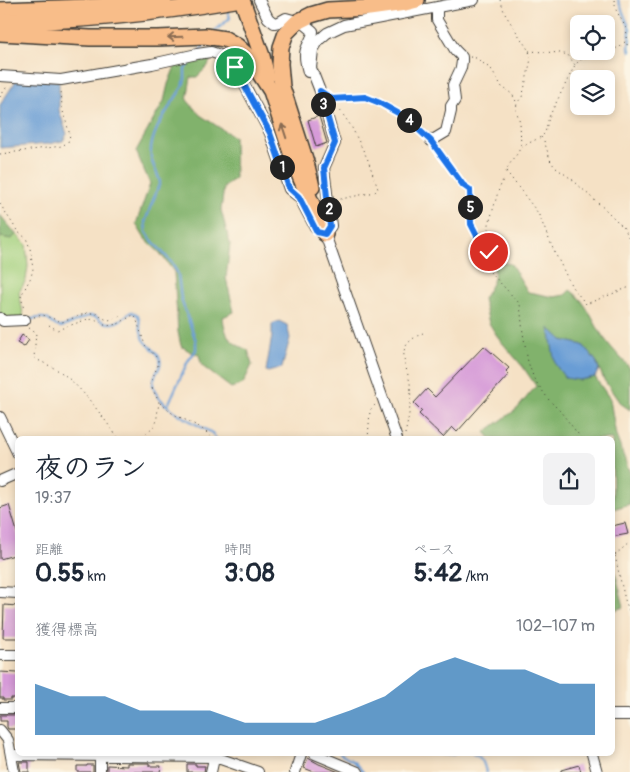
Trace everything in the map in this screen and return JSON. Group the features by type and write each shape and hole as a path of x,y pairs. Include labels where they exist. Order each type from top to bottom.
{"highway":[{"path":"0,10 118,6 164,0"},
{"path":"0,21 92,18 174,10 235,0 276,89"},
{"path":"249,0 270,58 295,165 323,229"},
{"path":"276,89 281,47 286,34 298,22 311,15 328,10 368,8 417,0"},
{"path":"0,32 90,38 205,36 225,39 237,46 249,57 276,89"}],"street":[{"path":"259,0 268,18 274,23 286,18 293,20"},
{"path":"0,76 61,80 197,54 211,52 223,56 235,67 270,133 289,188 299,197 317,232 330,226 324,168 335,143 311,68 313,50 318,40 327,33 344,25 474,0"},
{"path":"431,141 446,132 452,111 451,106 455,100 453,85 461,68 462,61 462,57 455,50 437,20 437,8"},
{"path":"307,26 313,31 313,37 307,45 304,54 308,71 318,87"},
{"path":"323,229 382,398 399,436"},
{"path":"0,318 3,321 25,319"},
{"path":"0,417 15,448"},
{"path":"0,481 15,474"},
{"path":"0,592 15,592"},
{"path":"0,655 15,655"},
{"path":"0,708 15,708"},
{"path":"615,715 630,715"},
{"path":"0,730 8,740 14,772"},
{"path":"100,756 100,772"},
{"path":"211,772 215,756"},
{"path":"218,756 258,772"},
{"path":"294,772 300,756"},
{"path":"319,756 340,768 358,772"},
{"path":"593,756 597,772"}],"path":[{"path":"487,255 489,252 489,224 498,192 509,165 521,147 521,129 516,110 517,103 522,97 531,59 529,51 505,14 500,0"},
{"path":"614,0 616,10 626,28 624,44"},
{"path":"615,48 624,44 630,45"},
{"path":"529,51 568,55 575,65"},
{"path":"462,57 476,58 492,70 502,87 512,94 517,103"},
{"path":"521,147 545,133 549,117 575,65 580,60"},
{"path":"0,97 13,78"},
{"path":"0,154 62,146 68,142 70,135 62,108 61,80"},
{"path":"318,87 332,99 351,126 368,160 378,189 374,192 328,202"},
{"path":"332,99 365,97 405,117 431,141 463,185 470,190 471,224 487,255 490,272 520,304 528,362 534,379 580,436"},
{"path":"541,137 551,162 556,168 605,208 625,229 630,241"},
{"path":"506,171 538,214 572,287 586,304 630,287"},
{"path":"0,204 18,232 26,238 30,248 33,268 31,277 21,296 25,319 29,328 36,332 34,358 67,377 87,398 117,436"},
{"path":"25,319 43,316 62,322 87,313 95,313 111,320 120,316"},
{"path":"49,325 57,330 88,319 97,320 106,326 118,324 133,315 136,318 145,345 158,359 158,365 150,384 159,402 210,436"},
{"path":"401,436 409,418 410,391 404,352 406,346 416,336 424,333"},
{"path":"368,436 370,410 382,398"},
{"path":"143,436 156,424 159,402"},
{"path":"630,542 615,556 625,600 630,613"}],"green space":[{"path":"212,56 208,66 197,77 191,77 187,100 200,115 234,137 235,178 224,187 221,210 230,244 226,278 234,312 223,317 227,334 237,345 248,350 252,365 243,384 231,388 202,366 199,355 181,346 178,332 174,272 160,253 145,239 136,224 150,184 136,151 164,101 168,84 178,59"},
{"path":"0,215 16,234 12,239 0,237"},
{"path":"16,234 26,244 28,266 26,280 19,292 24,319 5,320 0,314 0,237 12,239"},
{"path":"489,255 494,256 500,262 511,264 528,292 554,297 565,295 570,290 581,300 604,338 630,368 630,410 620,403 604,380 596,361 583,345 562,340 579,380 595,377 610,399 616,436 630,473 630,504 615,508 615,436 488,436 485,432 517,409 536,386 523,367 499,339 489,323 483,299 494,278"},
{"path":"615,572 624,607 615,610"}],"water":[{"path":"17,79 59,81 59,110 67,134 63,141 0,148 0,105"},
{"path":"279,321 287,325 290,338 282,368 268,372 266,371 272,336 272,324"},
{"path":"549,328 562,340 583,345 596,361 599,369 595,377 579,380 565,378 555,364"}],"building":[{"path":"319,116 327,143 316,147 308,120"},
{"path":"22,335 29,340 24,347 17,343"},
{"path":"484,346 509,368 506,371 509,374 457,432 452,427 442,436 419,414 422,411 414,403 427,389 435,397"},
{"path":"9,505 15,525 15,555 0,559 0,508"},
{"path":"625,523 628,534 615,536 615,525"},
{"path":"4,605 15,606 15,638 3,638"},
{"path":"0,672 15,673 15,698 3,700 3,698 0,698"},
{"path":"0,715 15,715 15,729 8,729 7,721 0,721"},
{"path":"308,758 339,772 314,772 304,768"},
{"path":"19,762 29,762 29,772 21,772"},
{"path":"127,763 149,763 149,766 161,766 160,772 107,772 107,765 127,766"},
{"path":"187,764 205,766 204,772 187,772"},
{"path":"93,765 93,772 77,772 77,766"},
{"path":"579,765 581,772 561,772 561,770"}],"waterway":[{"path":"618,0 630,29 630,51"},
{"path":"215,31 230,18 226,6"},
{"path":"200,51 207,41"},
{"path":"168,405 188,361 196,350 196,341 181,299 178,274 171,262 146,232 145,222 160,182 151,157 153,139 161,120 183,86 185,69 193,59"},
{"path":"28,320 45,318 60,327 90,316 113,323 131,312 138,315 143,338 157,353 161,362 153,381 156,393 161,400 177,413 214,436"},
{"path":"344,756 354,762 363,772"},
{"path":"478,756 481,758 486,772"}],"route":[{"path":"235,67 270,133 289,188 299,197 317,232 325,234 330,226 324,168 335,143 320,91 332,99 365,97 380,103 405,117 431,141 463,185 470,190 471,224 487,255 489,252"}]}
